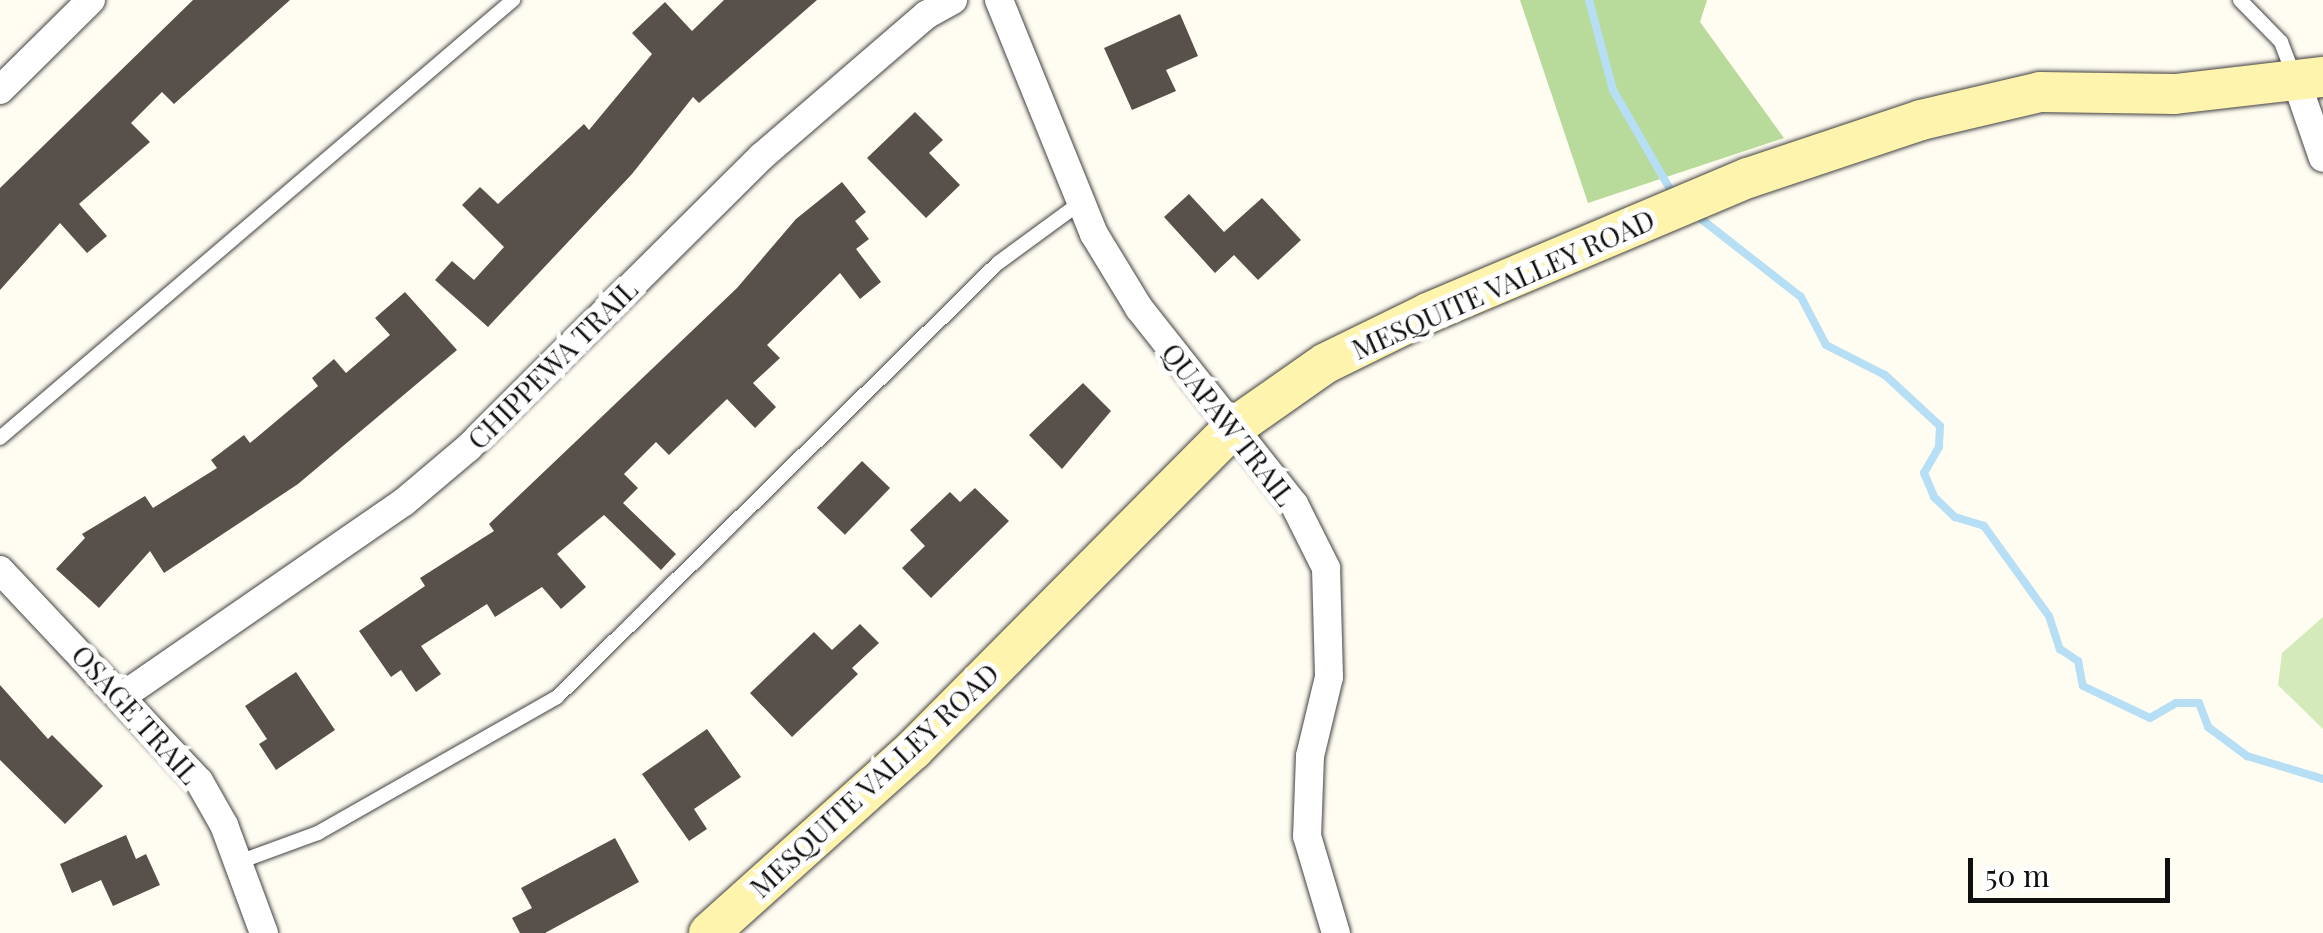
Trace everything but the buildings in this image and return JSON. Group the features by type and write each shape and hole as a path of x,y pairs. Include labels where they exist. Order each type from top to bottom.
{"street":[{"path":"0,90 91,0"},
{"name":"CHIPPEWA TRAIL","path":"124,696 404,502 468,448 761,157 926,15 953,0"},
{"name":"QUAPAW TRAIL","path":"999,0 1080,204 1138,308 1294,504 1326,568 1328,677 1310,756 1307,836 1336,933"},
{"path":"2310,80 2323,158"},
{"name":"MESQUITE VALLEY ROAD","path":"709,933 913,750 1233,428 1326,364 1748,178 1921,120 2040,92 2175,94 2310,80"},
{"name":"OSAGE TRAIL","path":"0,570 124,696 200,781 240,862 264,933"}],"lane":[{"path":"0,438 514,0"},
{"path":"2240,0 2310,80"},
{"path":"240,862 318,833 557,697 998,263 1080,204"}],"green space":[{"path":"1520,0 1707,0 1700,22 1784,138 1588,203"},
{"path":"2323,617 2323,729 2278,685 2282,653"}],"waterway":[{"path":"1589,0 1613,90 1674,196"},
{"path":"1696,215 1801,297 1826,345 1885,375 1940,426 1939,447 1924,473 1934,497 1955,517 1984,526 2049,616 2060,649 2078,661 2083,686 2150,718 2176,703 2199,703 2208,727 2247,756 2323,779"}]}
